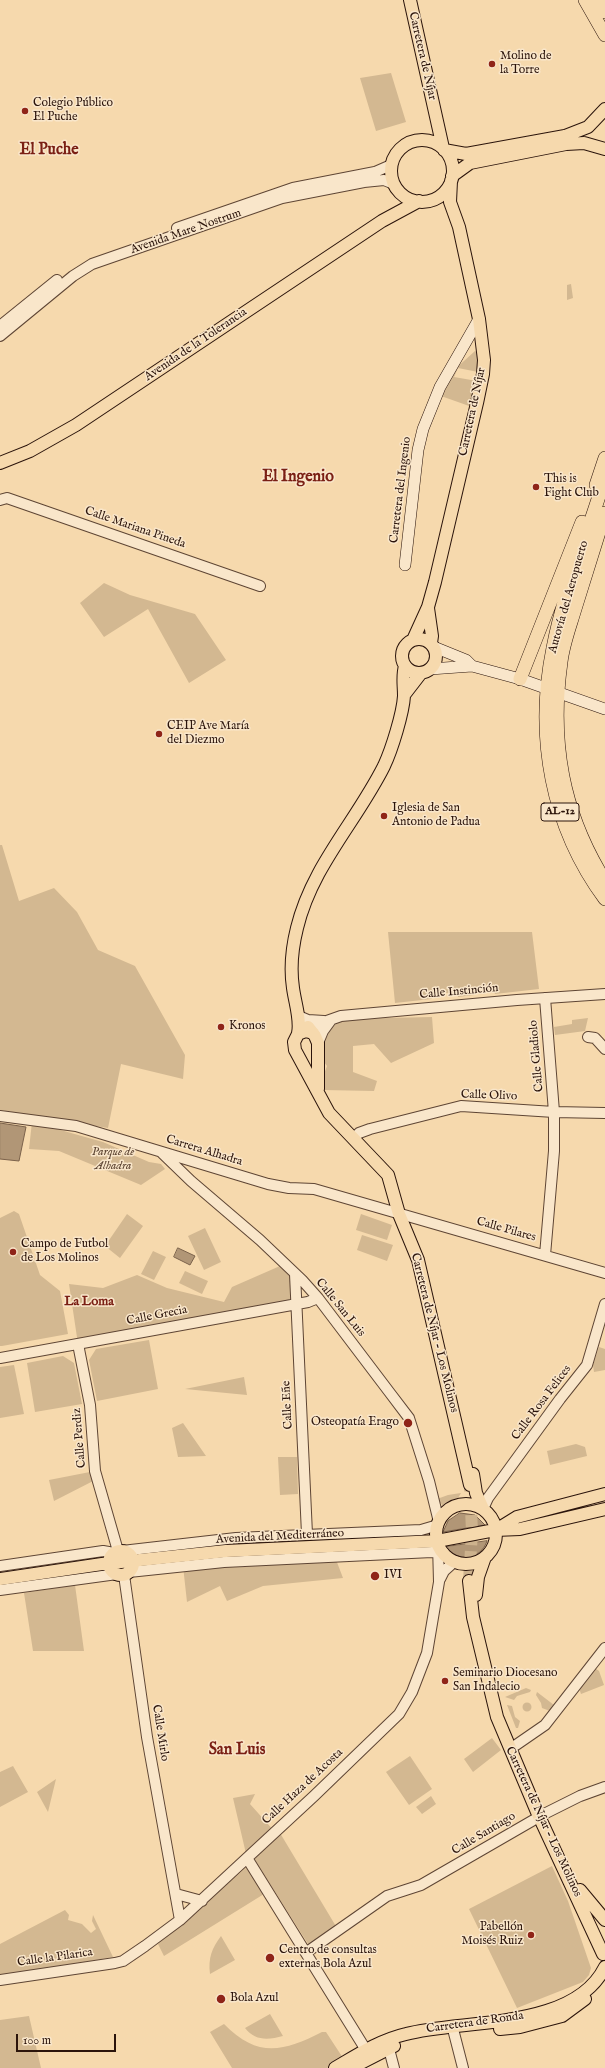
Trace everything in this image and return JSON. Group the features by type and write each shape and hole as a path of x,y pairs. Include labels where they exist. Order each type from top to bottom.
{"highway":[{"path":"585,0 605,34"},
{"path":"598,0 605,12"},
{"path":"520,679 580,528 605,458"},
{"name":"Autovía del Aeropuerto","path":"605,477 559,624 553,649 553,690 558,758 563,783 578,829 605,881"},
{"name":"Autovía del Aeropuerto","path":"605,513 567,636 553,690 546,735 550,778 559,808 572,843 587,872 605,899"}],"main road":[{"name":"Carretera de Níjar","path":"410,0 444,149"},
{"path":"454,217 442,207 404,196 396,187 391,174 391,165 395,155 401,147 410,142 420,140 432,142 444,149 466,154 564,136 588,127 605,109"},
{"name":"Carretera de Níjar","path":"420,140 431,128 435,113"},
{"path":"423,201 443,193 451,179 470,163 584,143 605,149"},
{"path":"444,149 452,167 451,179"},
{"name":"Carretera de Níjar","path":"413,640 428,607 481,385 484,360 479,319 459,227 454,217 449,200 451,179"},
{"name":"Avenida de la Tolerancia","path":"387,218 397,207 400,199 396,187"},
{"name":"Avenida de la Tolerancia","path":"0,463 30,451 76,425 387,218 423,201"},
{"name":"Carretera del Ingenio","path":"405,565 418,450 422,431 440,387 479,319"},
{"path":"459,355 470,348 482,344"},
{"name":"Carretera de Níjar","path":"428,607 432,645"},
{"path":"472,666 466,660 432,645 424,639 413,640 403,649 402,658 405,666 411,671 426,671 472,666 520,679 605,709"},
{"path":"404,695 436,659 432,645"},
{"path":"318,1091 310,1036 299,1024 295,1005 292,975 292,950 305,902 316,874 349,824 384,766 394,742 404,695 403,677 405,666"},
{"path":"295,1005 310,1036 314,1053 307,1056 297,1052 294,1042 310,1036"},
{"name":"Carretera de Níjar - Los Molinos","path":"297,1052 329,1113 388,1175 399,1214 418,1260 470,1485"},
{"path":"443,1370 442,1381 464,1483 463,1504"},
{"path":"443,1370 450,1379 476,1493 495,1530 495,1540 478,1577 477,1604 497,1704"},
{"name":"Avenida del Mediterráneo","path":"0,1579 108,1564 126,1570 226,1551 439,1548 495,1530 517,1517 605,1494"},
{"path":"517,1517 486,1513 477,1506 463,1504 451,1508 438,1523 439,1548 457,1562 473,1563 520,1529"},
{"name":"Avenida del Mediterráneo","path":"495,1530 520,1529 605,1509"},
{"path":"118,1551 129,1554 126,1570 111,1570 108,1564 111,1556 118,1551"},
{"path":"457,1562 467,1617 484,1678 497,1704"},
{"name":"Carretera de Níjar - Los Molinos","path":"469,1581 473,1617 491,1688 516,1745 542,1815 604,1953"},
{"name":"Carretera de Níjar - Los Molinos","path":"497,1704 505,1739 579,1890"},
{"path":"579,1890 605,1920"},
{"path":"579,1890 599,1930 605,1937"},
{"path":"604,1953 605,1967"},
{"name":"Carretera de Ronda","path":"335,2068 366,2050 411,2033 455,2026 501,2022 547,2011 575,1998 593,1985 598,1980 605,1967"},
{"name":"Carretera de Ronda","path":"351,2068 388,2049 422,2038 454,2033 520,2028 541,2023 562,2016 605,1985"}],"street":[{"name":"Avenida Mare Nostrum","path":"0,326 81,262 267,196 301,186 374,172 391,165"},
{"name":"Avenida Mare Nostrum","path":"0,336 72,276 92,264 282,198 364,182 384,180 396,187"},
{"name":"Calle Mariana Pineda","path":"0,500 8,498 260,586"},
{"name":"Calle Instinción","path":"592,995 605,987"},
{"name":"Calle Instinción","path":"301,1017 308,1020 328,1021 345,1016 605,994"},
{"name":"Calle Gladiolo","path":"545,998 554,1112 554,1151 545,1255"},
{"name":"Calle Instinción","path":"310,1036 328,1021"},
{"path":"310,1036 322,1031 328,1021"},
{"path":"588,1037 595,1038 605,1049"},
{"name":"Calle Olivo","path":"354,1138 359,1133 370,1129 461,1106 554,1112 605,1113"},
{"name":"Carrera Alhadra","path":"0,1116 76,1126 268,1184 289,1188 314,1189 399,1214"},
{"name":"Calle San Luis","path":"161,1151 190,1181 260,1240 318,1298 409,1418 429,1481 438,1523"},
{"name":"Calle Pilares","path":"399,1214 605,1273"},
{"name":"Calle Eñe","path":"295,1274 307,1534"},
{"name":"Calle Grecia","path":"0,1358 297,1304 318,1298"},
{"name":"Calle Rosa Felices","path":"486,1513 488,1498 560,1399 587,1365 605,1304"},
{"name":"Calle Perdiz","path":"78,1344 90,1405 95,1471 118,1551"},
{"name":"Avenida del Mediterráneo","path":"0,1566 103,1551 118,1551 236,1538 421,1530 438,1523"},
{"name":"Calle Haza de Acosta","path":"115,1963 123,1961 145,1946 180,1920 202,1901 399,1714 412,1692 427,1653 439,1582 439,1548"},
{"name":"Calle Haza de Acosta","path":"439,1582 444,1571 457,1562"},
{"name":"Avenida del Mediterráneo","path":"0,1590 126,1570"},
{"name":"Calle Mirlo","path":"126,1570 147,1737 180,1920"},
{"path":"516,1745 546,1725 605,1648"},
{"name":"Calle Santiago","path":"307,1952 387,1896 421,1885 442,1874 489,1844 542,1815 580,1796 605,1787"},
{"path":"247,1858 307,1952 366,2050"},
{"path":"176,1894 202,1901"},
{"name":"Calle la Pilarica","path":"0,1980 115,1963"},
{"path":"454,2033 463,2068"},
{"path":"388,2049 394,2068"}],"green space":[{"path":"391,73 406,122 376,131 360,78"},
{"path":"571,284 573,298 567,300 567,285"},
{"path":"475,351 479,353 478,372 458,368 454,377 477,381 472,407 441,396 454,370"},
{"path":"104,583 130,595 195,614 226,660 189,683 148,609 104,637 80,603"},
{"path":"0,845 2,845 19,901 54,888 77,912 98,950 135,966 185,1055 183,1079 121,1064 108,1128 0,1110"},
{"path":"388,932 532,932 539,989 495,994 494,990 473,991 474,995 458,997 458,992 435,994 431,999 395,1003"},
{"path":"432,1017 434,1043 391,1063 374,1044 353,1046 353,1072 377,1081 374,1091 323,1090 324,1074 327,1066 321,1058 322,1052 329,1032 339,1019"},
{"path":"588,1018 585,1031 555,1035 554,1027 572,1024 572,1020"},
{"name":"Parque de Alhadra","path":"32,1122 103,1142 149,1162 161,1164 165,1169 141,1185 59,1151 29,1149"},
{"path":"14,1211 19,1214 40,1275 60,1291 68,1334 0,1346 0,1218"},
{"path":"127,1214 143,1226 120,1258 105,1246"},
{"path":"361,1214 392,1225 387,1240 356,1230"},
{"path":"205,1228 221,1262 204,1270 188,1236"},
{"path":"362,1235 393,1245 387,1261 357,1250"},
{"path":"153,1251 166,1257 154,1280 141,1274"},
{"path":"280,1266 291,1276 293,1300 78,1344 69,1284 103,1288 137,1275 167,1288 224,1302 232,1287"},
{"path":"185,1271 208,1281 202,1294 179,1283"},
{"path":"149,1340 158,1389 97,1401 89,1360 96,1349"},
{"path":"599,1347 605,1349 605,1370 594,1372 593,1365"},
{"path":"63,1356 74,1363 82,1404 35,1412 27,1363"},
{"path":"14,1365 24,1414 0,1418 0,1367"},
{"path":"244,1377 247,1395 185,1389"},
{"path":"183,1423 206,1456 178,1457 172,1428"},
{"path":"576,1444 585,1447 587,1456 550,1465 547,1451"},
{"path":"278,1457 297,1457 298,1494 280,1495"},
{"path":"95,1471 99,1478 54,1501 49,1480"},
{"path":"461,1493 458,1498 443,1506 437,1499 448,1495"},
{"path":"335,1557 343,1578 263,1586 227,1601 220,1586 187,1602 183,1566"},
{"path":"75,1585 84,1651 33,1651 24,1593"},
{"path":"595,1668 599,1671 604,1685 581,1694 579,1688"},
{"path":"526,1688 531,1690 530,1692 517,1696 514,1700 505,1697"},
{"path":"537,1692 554,1705 550,1711 542,1708 536,1695"},
{"path":"527,1702 532,1707 527,1712 522,1707"},
{"path":"507,1705 512,1706 515,1717 520,1721 518,1728 516,1728"},
{"path":"492,1738 501,1750 473,1772 464,1759"},
{"path":"410,1756 432,1789 409,1805 386,1772"},
{"path":"13,1766 28,1792 0,1807 0,1772"},
{"path":"56,1779 48,1812 37,1792"},
{"path":"255,1794 250,1804 275,1832 247,1858 233,1798"},
{"path":"431,1796 436,1804 422,1814 416,1807"},
{"path":"280,1833 337,1928 310,1947 253,1857"},
{"name":"Pabellón Moisés Ruiz","path":"552,1866 568,1901 591,1968 589,1975 583,1982 517,2008 469,1909"},
{"path":"247,1867 264,1894 164,1956 158,1944"},
{"path":"65,1910 69,1915 68,1920 82,1924 91,1933 96,1929 92,1921 93,1915 113,1957 0,1977 0,1944"},
{"path":"221,1936 235,1960 210,1974 211,1954"},
{"path":"270,2014 283,2036 267,2039 257,2037 245,2028"},
{"path":"29,2016 41,2068 0,2068 0,2020"},
{"path":"224,2024 236,2035 248,2042 259,2047 271,2048 295,2044 322,2032 326,2032 343,2058 327,2068 232,2068 210,2032"}],"shaded area":[{"path":"0,1123 26,1127 19,1161 0,1159"},
{"path":"178,1248 195,1256 190,1265 174,1257"},
{"path":"460,1513 475,1515 485,1525 443,1532 448,1521"},
{"path":"487,1541 480,1552 469,1557 457,1555 446,1547"}],"tunnel":[{"path":"469,1581 472,1532 470,1485"}],"place":[{"name":"Molino de la Torre","path":"492,64"},
{"name":"Colegio Público El Puche","path":"25,111"},
{"name":"This is Fight Club","path":"536,487"},
{"name":"CEIP Ave María del Diezmo","path":"159,734"},
{"name":"Iglesia de San Antonio de Padua","path":"384,816"},
{"name":"Kronos","path":"221,1027"},
{"name":"Campo de Futbol de Los Molinos","path":"13,1252"},
{"name":"Osteopatía Erago","path":"408,1423"},
{"name":"IVI","path":"375,1576"},
{"name":"Seminario Diocesano San Indalecio","path":"445,1681"},
{"name":"Pabellón Moisés Ruiz","path":"531,1935"},
{"name":"Centro de consultas externas Bola Azul","path":"270,1958"},
{"name":"Bola Azul","path":"221,1999"}],"district":[{"name":"El Puche","path":"49,151"},
{"name":"El Ingenio","path":"298,478"},
{"name":"La Loma","path":"89,1302"},
{"name":"San Luis","path":"237,1751"}]}
